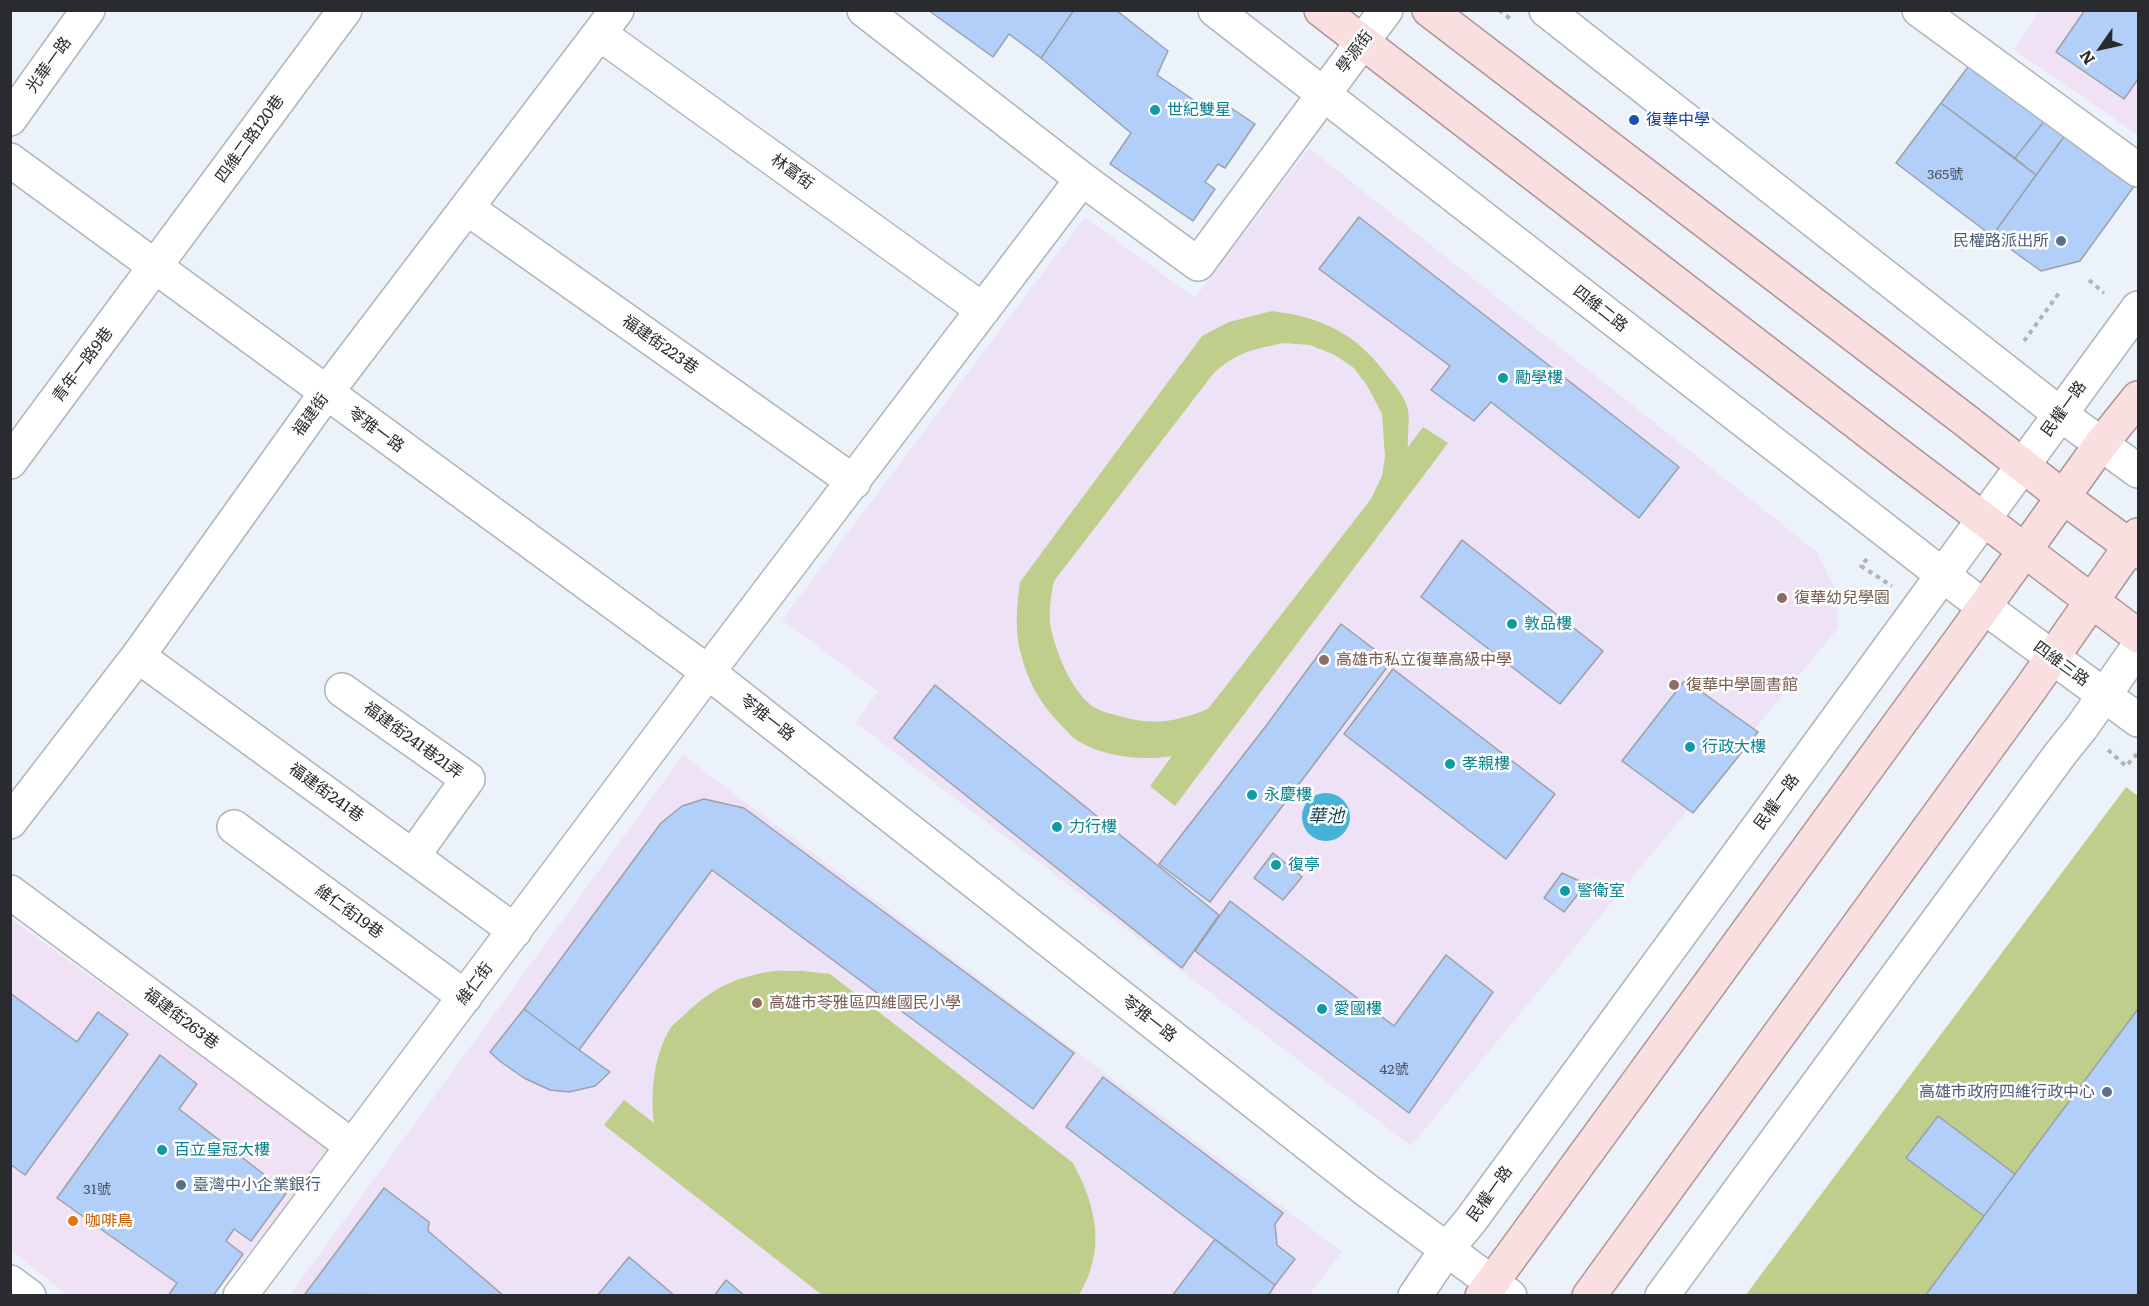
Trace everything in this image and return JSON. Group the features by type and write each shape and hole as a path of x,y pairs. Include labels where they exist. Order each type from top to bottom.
{"main road":[{"path":"1321,10 1983,519 2139,636"},
{"path":"1429,10 2063,497 2136,544 2092,600 1589,1296"},
{"path":"1494,1291 1515,1253 2101,444 2139,398"}],"street":[{"name":"光華一路","path":"10,119 88,10"},
{"name":"四維二路120巷","path":"156,268 345,10"},
{"path":"864,10 1082,179"},
{"name":"四維二路","path":"1215,10 1984,607"},
{"name":"學源街","path":"1082,179 1198,264 1386,10"},
{"path":"1546,10 2060,414 2139,471"},
{"path":"1919,10 2139,170"},
{"name":"福建街","path":"10,822 138,657 326,393 608,22"},
{"name":"林富街","path":"608,22 984,310"},
{"name":"苓雅一路","path":"10,160 708,672 1365,1189 1447,1249 1494,1291"},
{"name":"維仁街","path":"240,1296 708,672 1082,179"},
{"name":"福建街223巷","path":"467,208 854,482"},
{"name":"青年一路9巷","path":"10,462 156,268"},
{"name":"民權一路","path":"1415,1296 1447,1249 1471,1220 2139,308"},
{"name":"四維三路","path":"1984,607 2139,720"},
{"path":"1662,1296 2139,647"},
{"name":"福建街241巷","path":"138,657 515,931"},
{"name":"福建街241巷21弄","path":"342,690 468,779 413,856"},
{"name":"維仁街19巷","path":"234,827 465,997"},
{"name":"福建街263巷","path":"10,892 352,1146"},
{"path":"10,1282 29,1296"}],"path":[{"path":"2126,766 2139,752"}],"shaded area":[{"path":"2039,11 2138,11 2138,135 2014,50"},
{"name":"高雄市私立復華高級中學","path":"1309,148 1817,552 1835,588 1838,628 1411,1146 856,723 878,691 782,620 1085,217 1195,298"},
{"name":"高雄市苓雅區四維國民小學","path":"683,755 1342,1252 1308,1296 289,1296"},
{"path":"10,918 333,1153 213,1295 68,1295 11,1251"}],"green space":[{"path":"1272,311 1308,318 1338,331 1365,350 1403,397 1409,415 1408,447 1423,427 1448,443 1175,806 1150,786 1172,756 1136,758 1100,751 1088,746 1074,738 1041,701 1030,681 1019,646 1018,598 1020,582 1202,336 1229,322","holes":["1284,343 1310,345 1335,355 1354,368 1368,387 1382,414 1385,457 1382,476 1371,499 1208,709 1175,720 1154,722 1131,719 1097,709 1088,703 1072,683 1055,644 1050,622 1050,602 1054,581 1213,374 1238,356 1254,350"]},
{"path":"2126,787 2138,796 2138,1295 1745,1296"},
{"path":"776,971 830,974 1073,1163 1088,1196 1095,1229 1093,1261 1079,1295 822,1295 604,1125 624,1100 654,1123 654,1075 665,1039 673,1025 711,993 731,982 754,975"}],"water":[{"name":"華池","path":"1321,793 1331,793 1343,800 1350,812 1350,822 1343,834 1331,841 1321,841 1306,830 1302,822 1302,812 1313,797"}],"building":[{"path":"928,10 1074,10 1041,58 1009,34 993,57"},
{"name":"世紀雙星","path":"1074,10 1116,10 1168,51 1157,75 1217,116 1225,104 1255,124 1225,168 1218,164 1205,182 1215,189 1193,221 1110,164 1131,133 1041,58"},
{"path":"2085,10 2138,10 2138,79 2124,99 2056,52"},
{"path":"1971,63 2046,119 2015,158 1941,103"},
{"path":"1941,103 2036,175 1992,236 1896,163"},
{"path":"2046,119 2066,134 2036,175 2015,158"},
{"path":"2066,134 2135,185 2080,261 2041,271 1992,236"},
{"name":"勵學樓","path":"1359,217 1679,467 1639,518 1491,402 1474,421 1431,390 1450,366 1319,269"},
{"name":"敦品樓","path":"1462,540 1603,651 1560,704 1421,597"},
{"name":"永慶樓","path":"1341,624 1391,662 1210,902 1159,864 1266,726"},
{"name":"孝親樓","path":"1393,669 1555,794 1506,859 1344,734"},
{"name":"行政大樓","path":"1685,680 1758,732 1693,813 1622,761"},
{"name":"力行樓","path":"935,685 1219,915 1182,968 894,738"},
{"path":"704,799 744,808 1074,1053 1033,1109 712,870 579,1050 524,1009 661,823 682,806"},
{"name":"復亭","path":"1273,853 1302,877 1283,900 1254,878"},
{"name":"警衛室","path":"1562,873 1586,884 1564,912 1544,898"},
{"name":"愛國樓","path":"1230,901 1394,1026 1446,955 1493,992 1409,1113 1195,951"},
{"path":"10,993 77,1042 98,1012 128,1034 25,1175 10,1164"},
{"path":"524,1009 610,1072 595,1086 569,1092 550,1090 524,1078 501,1062 490,1052"},
{"name":"高雄市政府四維行政中心","path":"2138,1009 2138,1296 1925,1296 2015,1174"},
{"name":"百立皇冠大樓","path":"160,1055 197,1084 179,1109 287,1192 251,1241 234,1229 226,1241 243,1254 213,1296 168,1296 177,1283 57,1198"},
{"path":"1103,1077 1283,1213 1275,1224 1277,1245 1295,1259 1275,1285 1066,1127"},
{"path":"1938,1116 2015,1174 1984,1216 1906,1158"},
{"path":"384,1188 429,1222 428,1231 504,1296 305,1294"},
{"path":"1215,1239 1275,1285 1268,1296 1172,1296"},
{"path":"629,1257 675,1296 597,1296"},
{"path":"726,1280 745,1296 714,1296"}],"place":[{"name":"世紀雙星","path":"1155,110"},
{"name":"復華中學","path":"1634,120"},
{"name":"民權路派出所","path":"2061,241"},
{"name":"勵學樓","path":"1503,378"},
{"name":"復華幼兒學園","path":"1782,598"},
{"name":"敦品樓","path":"1512,624"},
{"name":"高雄市私立復華高級中學","path":"1324,660"},
{"name":"復華中學圖書館","path":"1674,685"},
{"name":"行政大樓","path":"1690,747"},
{"name":"孝親樓","path":"1450,764"},
{"name":"永慶樓","path":"1252,795"},
{"name":"力行樓","path":"1057,827"},
{"name":"復亭","path":"1276,865"},
{"name":"警衛室","path":"1565,891"},
{"name":"高雄市苓雅區四維國民小學","path":"757,1003"},
{"name":"愛國樓","path":"1322,1009"},
{"name":"高雄市政府四維行政中心","path":"2107,1092"},
{"name":"百立皇冠大樓","path":"162,1150"},
{"name":"臺灣中小企業銀行","path":"181,1185"},
{"name":"咖啡鳥","path":"73,1221"}]}
